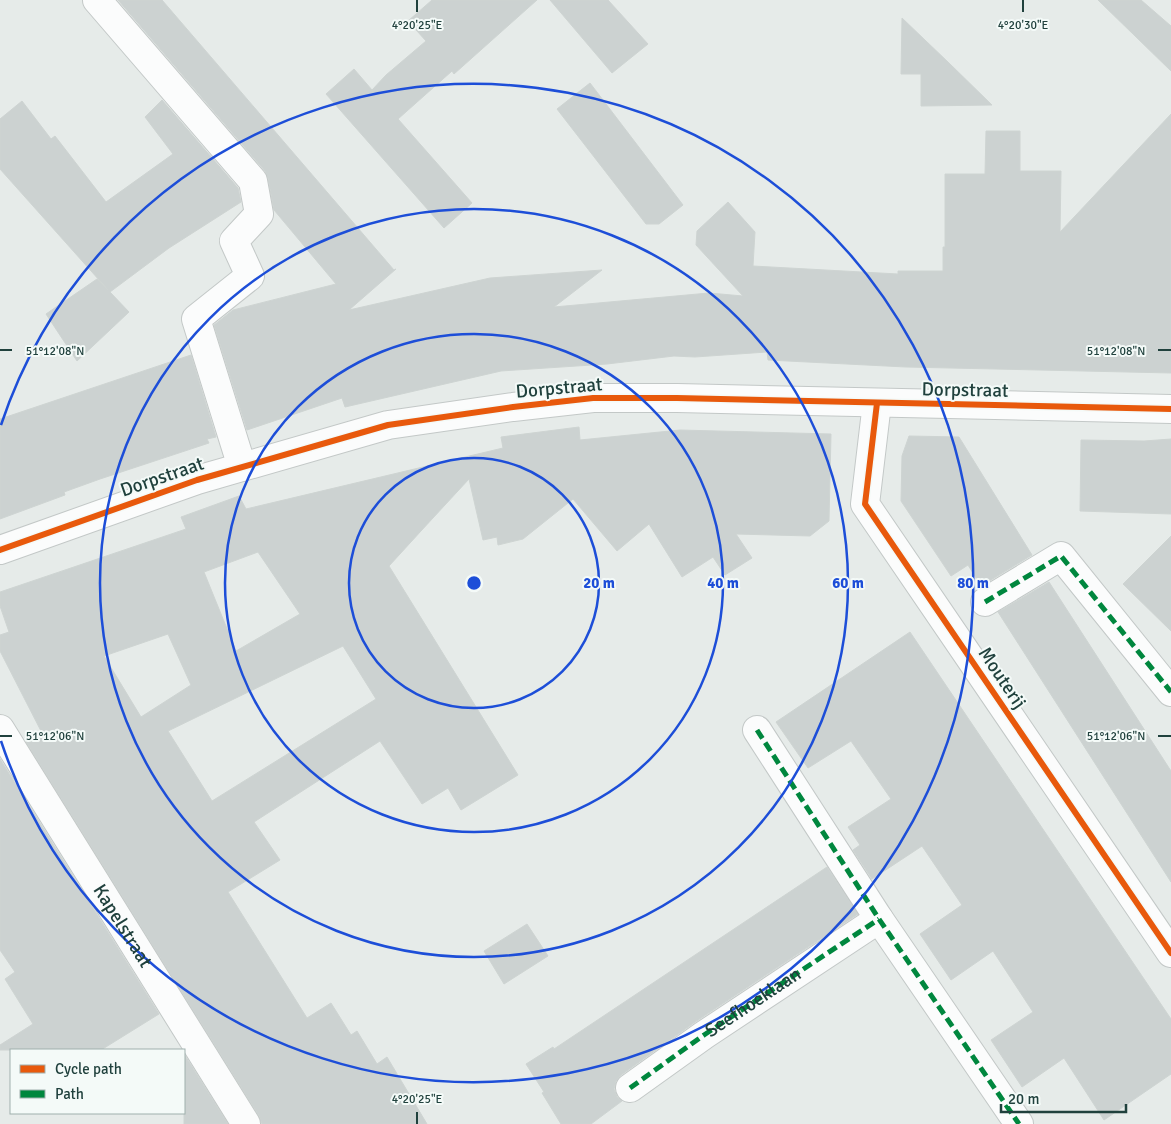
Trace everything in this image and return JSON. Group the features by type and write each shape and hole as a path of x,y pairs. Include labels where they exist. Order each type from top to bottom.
{"street":[{"path":"97,0 252,181 259,214 234,241 250,276 196,318 242,467"},
{"name":"Dorpstraat","path":"0,550 197,480 388,425 513,407 592,398 677,398 1171,408"},
{"name":"Mouterij","path":"877,403 865,504 1171,953"},
{"path":"985,602 1061,556 1171,692"},
{"name":"Kapelstraat","path":"0,729 246,1124"},
{"path":"757,730 879,919 1019,1124"},
{"name":"Seefhoeklaan","path":"630,1088 704,1035 879,919"}],"building":[{"path":"118,0 162,0 394,270 396,269 349,310 490,278 602,270 554,307 709,293 743,296 696,245 697,231 728,202 755,232 753,266 898,274 898,271 943,271 943,247 945,247 945,174 985,174 986,131 1020,131 1020,171 1061,171 1060,232 1171,114 1171,373 906,367 768,360 767,352 695,357 674,356 607,364 501,371 345,407 342,398 247,430 214,325 233,310 336,284 274,210 265,171"},
{"path":"432,0 537,0 454,74 452,71 398,119 472,203 444,228 326,94 354,69 372,90 386,75 426,41 408,21"},
{"path":"550,0 608,0 648,44 612,73"},
{"path":"1098,0 1141,0 1171,26 1171,71"},
{"path":"902,18 992,105 921,106 921,74 901,74"},
{"path":"590,83 683,205 659,224 646,224 557,109"},
{"path":"162,100 238,188 241,202 169,248 110,292 129,312 77,361 46,314 97,279 108,290 0,169 0,119 22,101 51,139 55,136 106,202 173,154 145,117"},
{"path":"191,355 216,437 207,439 209,443 64,492 65,495 0,519 0,419"},
{"path":"579,427 580,440 680,430 831,434 829,521 810,536 736,534 752,558 725,575 713,557 682,577 649,524 617,551 573,499 523,539 498,545 497,537 483,540 469,479 389,566 518,775 461,810 448,788 422,804 380,741 254,822 280,860 228,892 307,1018 331,1003 351,1035 357,1031 377,1064 387,1057 427,1124 262,1124 259,1116 26,742 42,733 0,651 0,635 9,632 0,606 0,592 186,529 181,517 239,496 246,509 503,448 501,437","holes":["258,552 300,614 236,651 204,572","168,634 191,685 141,717 104,656","343,646 376,699 212,801 168,731"]},
{"path":"909,436 959,437 1032,555 981,586 968,565 951,576 901,501 902,456"},
{"path":"1171,439 1171,514 1080,511 1081,440 1144,441"},
{"path":"1171,536 1171,631 1123,584"},
{"path":"1049,582 1171,771 1171,882 998,612"},
{"path":"910,632 1171,1019 1171,1074 1104,1120 1064,1058 1022,1087 991,1040 1033,1012 993,951 951,980 920,934 962,905 922,846 872,879 853,850 860,845 848,827 891,799 851,741 808,768 776,722"},
{"path":"0,759 159,1014 103,1049 0,1050 0,1045 33,1024 5,979 15,972 0,950"},
{"path":"827,867 858,914 695,1022 621,1075 616,1081 614,1089 617,1097 622,1101 591,1124 561,1124 526,1064 553,1047 554,1049"},
{"path":"527,924 548,956 504,984 484,951"},
{"path":"185,1056 228,1124 184,1124 185,1114"}],"marked path":[{"path":"985,602 1061,556 1171,692"},
{"path":"757,730 879,919 1019,1124"},
{"path":"630,1088 704,1035 879,919"}],"cycle path":[{"path":"0,550 197,480 388,425 513,407 593,398 677,398 1171,409"},
{"path":"877,403 865,504 1171,953"}]}
